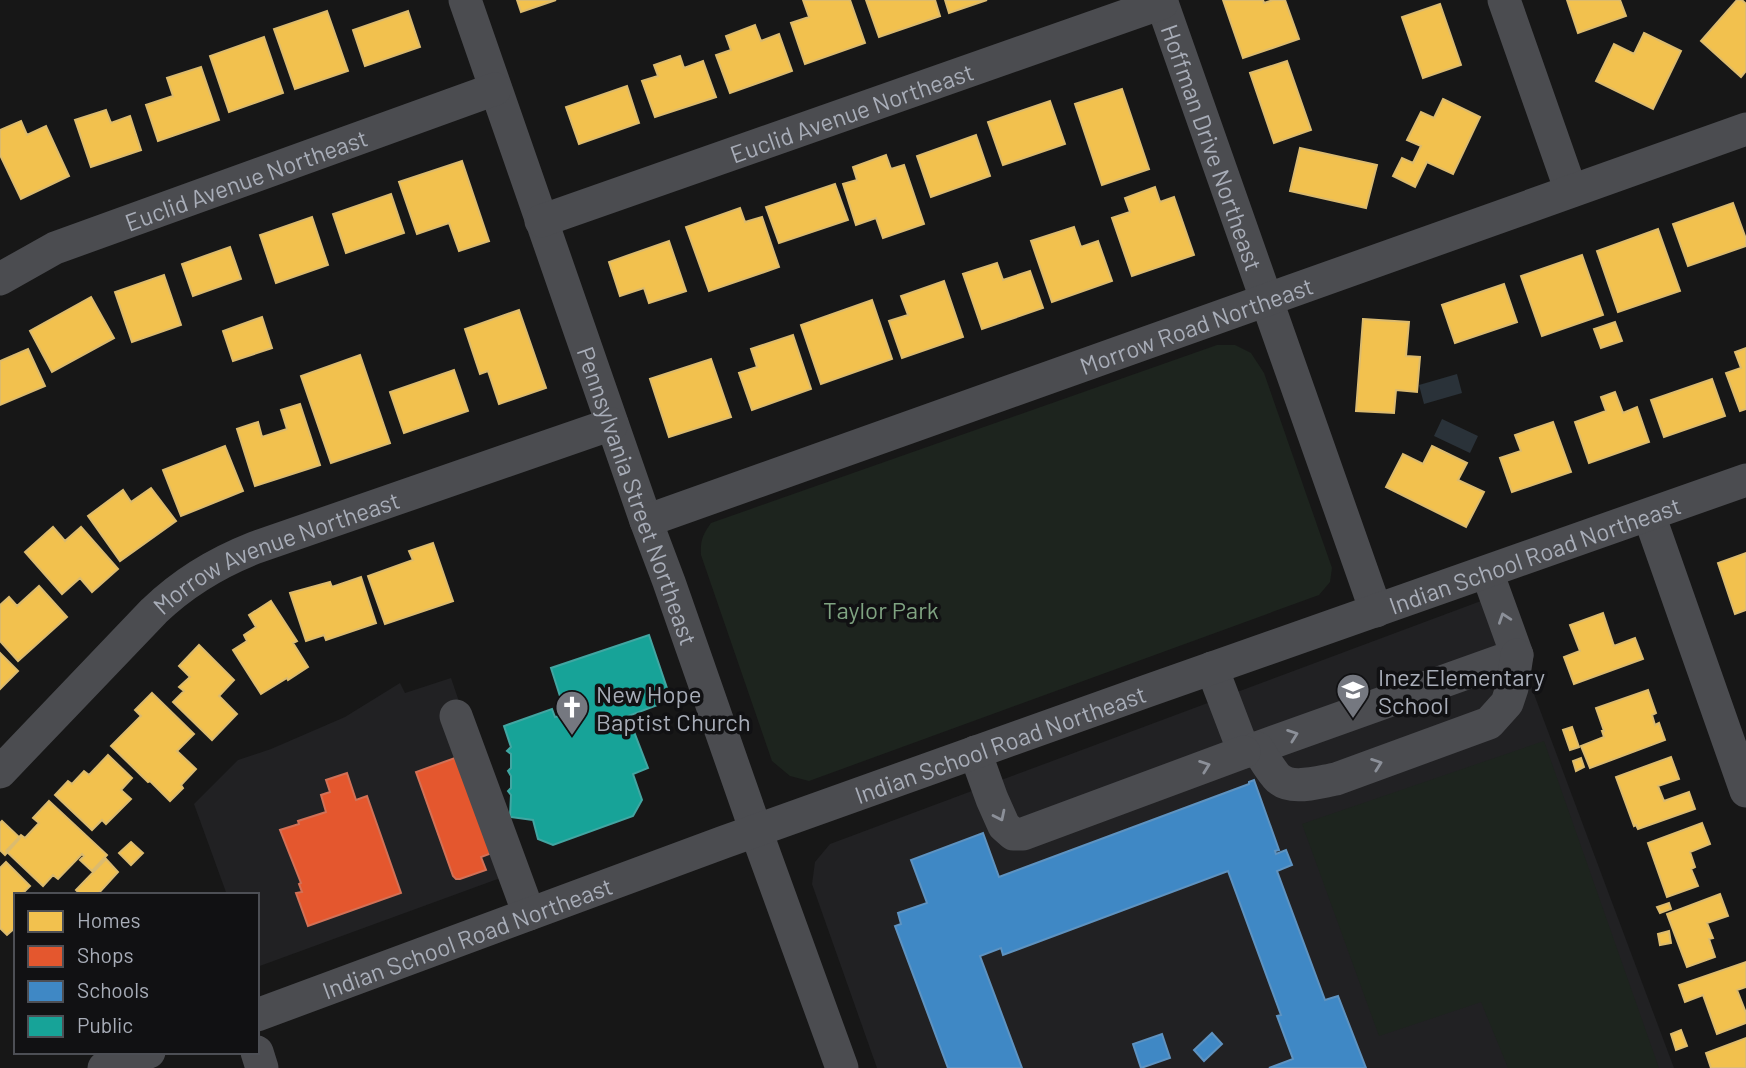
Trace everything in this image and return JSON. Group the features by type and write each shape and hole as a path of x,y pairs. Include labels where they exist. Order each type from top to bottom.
{"street":[{"name":"Pennsylvania Street Northeast","path":"465,0 646,521 842,1068"},
{"path":"1504,0 1571,191"},
{"name":"Euclid Avenue Northeast","path":"541,221 1161,1"},
{"name":"Hoffman Drive Northeast","path":"1161,1 1376,611"},
{"name":"Euclid Avenue Northeast","path":"0,279 55,247 495,89"},
{"name":"Morrow Road Northeast","path":"646,521 1746,129"},
{"name":"Morrow Avenue Northeast","path":"0,772 154,611 182,587 215,565 254,548 612,424"},
{"name":"Indian School Road Northeast","path":"259,1014 975,752 1746,480"},
{"path":"1649,515 1746,791"},
{"path":"1212,668 1250,750 1277,779 1289,785 1336,779 1489,723 1507,703 1517,655 1487,572"},
{"path":"975,752 1004,826 1013,834 1023,834 1517,655"},
{"path":"456,716 529,914"},
{"path":"104,1068 143,1054"}],"shaded area":[{"path":"1457,374 1462,393 1424,404 1419,385"},
{"path":"1442,419 1478,436 1470,453 1434,436"},
{"name":"Inez Elementary School","path":"1497,595 1674,1068 877,1068 812,884 815,862 830,844"},
{"path":"451,678 517,872 259,966 259,893 226,893 194,804 238,760 345,717 400,683 405,693"}],"green space":[{"name":"Taylor Park","path":"1217,345 1235,345 1251,353 1264,373 1332,568 1330,582 1319,595 809,781 790,776 772,761 701,555 703,538 711,523"},
{"path":"1544,741 1659,1068 1508,1068 1481,1002 1379,1036 1302,824"}],"building: Homes":[{"path":"517,0 556,0 521,12"},
{"path":"803,0 850,0 865,43 805,64 791,23 809,17"},
{"path":"866,0 935,0 940,16 879,37"},
{"path":"945,0 987,0 949,13"},
{"path":"1223,0 1263,0 1264,3 1285,0 1299,39 1243,58"},
{"path":"1567,0 1620,0 1626,16 1578,33"},
{"path":"1737,0 1746,4 1746,71 1741,77 1701,41"},
{"path":"1440,4 1461,65 1423,78 1402,17"},
{"path":"327,11 348,71 295,89 274,29"},
{"path":"408,11 420,47 365,66 353,30"},
{"path":"755,25 761,41 779,34 792,71 730,93 716,55 731,50 726,36"},
{"path":"1644,33 1681,51 1653,109 1596,81 1614,44 1634,54"},
{"path":"264,37 283,93 229,112 210,56"},
{"path":"680,56 684,68 703,61 716,97 655,117 642,81 658,76 654,65"},
{"path":"1287,61 1311,130 1274,143 1250,73"},
{"path":"201,67 219,120 158,141 146,105 173,96 167,78"},
{"path":"627,86 639,123 579,144 566,107"},
{"path":"1122,89 1149,169 1102,185 1075,104"},
{"path":"1443,99 1480,117 1453,174 1427,162 1415,187 1393,176 1402,158 1413,163 1421,146 1407,140 1421,112 1434,118"},
{"path":"1050,101 1065,144 1003,165 988,122"},
{"path":"106,110 111,123 130,116 141,150 91,167 75,120"},
{"path":"21,121 27,135 46,126 69,176 21,199 0,155 0,130"},
{"path":"976,135 990,176 931,197 917,156"},
{"path":"1300,148 1377,165 1366,208 1290,191"},
{"path":"886,155 891,169 904,165 924,224 883,238 876,218 856,225 843,184 857,180 853,167"},
{"path":"462,161 489,241 459,251 449,223 417,234 399,182"},
{"path":"835,184 848,220 779,243 766,207"},
{"path":"1155,187 1160,202 1174,197 1194,255 1132,276 1112,218 1130,212 1125,198"},
{"path":"391,194 404,233 346,253 333,214"},
{"path":"1733,203 1746,246 1688,266 1673,224"},
{"path":"740,208 745,222 762,217 779,267 709,291 686,227"},
{"path":"312,217 328,265 276,283 260,235"},
{"path":"1074,227 1081,247 1098,241 1112,281 1052,302 1031,241"},
{"path":"1658,229 1680,291 1618,312 1597,251"},
{"path":"669,241 686,291 649,303 644,288 620,296 609,262"},
{"path":"230,247 241,279 193,296 182,264"},
{"path":"1582,255 1603,315 1542,336 1521,276"},
{"path":"997,263 1003,280 1030,271 1043,308 982,329 963,274"},
{"path":"164,275 181,325 132,342 115,292"},
{"path":"944,281 963,337 902,358 889,321 908,315 901,296"},
{"path":"1504,284 1517,322 1455,343 1442,305"},
{"path":"91,297 114,338 52,372 30,331"},
{"path":"872,300 892,359 821,384 801,325"},
{"path":"519,310 546,388 499,404 488,371 480,374 465,329"},
{"path":"262,317 272,348 233,361 223,331"},
{"path":"1363,319 1409,322 1406,356 1420,357 1417,392 1396,390 1394,413 1356,411"},
{"path":"1615,322 1622,341 1601,348 1594,329"},
{"path":"793,335 811,389 752,410 739,373 757,367 751,349"},
{"path":"1746,348 1746,409 1740,411 1726,373 1741,368 1735,352"},
{"path":"28,349 45,386 0,405 0,361"},
{"path":"360,355 390,443 331,463 301,376"},
{"path":"711,359 731,417 669,437 650,379"},
{"path":"454,370 468,411 404,433 390,392"},
{"path":"1712,379 1725,416 1664,437 1651,400"},
{"path":"1615,392 1623,413 1637,407 1649,442 1589,463 1575,422 1606,411 1601,397"},
{"path":"300,404 320,465 255,486 237,429 258,422 262,437 287,429 281,410"},
{"path":"1553,422 1571,472 1512,492 1500,458 1521,451 1515,435"},
{"path":"225,446 243,491 181,516 163,470"},
{"path":"1432,446 1467,463 1458,480 1484,492 1466,527 1386,487 1403,454 1423,464"},
{"path":"151,488 176,521 120,561 88,516 123,490 131,502"},
{"path":"53,527 65,541 81,527 118,569 92,592 80,578 62,594 25,552"},
{"path":"433,543 453,601 385,624 368,576 413,560 409,551"},
{"path":"1746,553 1746,610 1735,614 1718,563"},
{"path":"361,577 376,623 326,640 324,635 306,641 290,593 330,582 332,587"},
{"path":"39,586 67,617 18,661 0,641 0,605 9,597 17,606"},
{"path":"271,601 297,641 293,643 308,667 261,694 233,650 247,641 244,635 256,627 249,615"},
{"path":"1603,613 1614,646 1635,638 1643,659 1574,684 1564,657 1580,651 1570,625"},
{"path":"199,645 234,680 219,696 237,714 212,740 173,702 184,691 179,687 190,677 179,666"},
{"path":"0,653 18,671 0,689"},
{"path":"1648,690 1656,713 1652,715 1655,725 1659,723 1665,740 1590,768 1581,746 1604,737 1596,708"},
{"path":"152,693 194,734 177,751 196,769 170,801 111,746 141,716 135,710"},
{"path":"1572,727 1579,747 1570,750 1563,730"},
{"path":"108,755 132,778 121,790 131,799 106,824 102,820 92,830 55,795 68,781 72,784 84,771 89,775"},
{"path":"1671,757 1679,779 1658,786 1664,801 1689,792 1695,809 1638,829 1634,826 1616,777"},
{"path":"1581,758 1584,767 1576,771 1573,761"},
{"path":"49,801 107,855 92,871 80,860 84,856 82,854 58,879 53,875 43,886 6,851 21,835 25,838 39,823 33,818"},
{"path":"2,821 20,838 5,855 0,850"},
{"path":"1702,823 1710,844 1690,852 1695,867 1691,869 1698,886 1667,897 1648,843"},
{"path":"131,842 143,853 131,865 119,853"},
{"path":"106,859 118,872 99,893 79,893 76,890"},
{"path":"6,862 30,886 23,893 14,893 14,929 7,935 0,928 0,868"},
{"path":"1720,894 1728,916 1707,923 1713,938 1709,939 1715,957 1687,967 1667,914"},
{"path":"1669,903 1671,909 1660,913 1657,907"},
{"path":"1669,931 1671,943 1660,945 1658,934"},
{"path":"1746,962 1746,987 1737,990 1746,1013 1746,1023 1717,1034 1703,995 1685,1002 1679,985"},
{"path":"1681,1030 1687,1046 1676,1050 1671,1034"},
{"path":"1746,1038 1746,1068 1711,1068 1706,1053"}],"building: Shops":[{"path":"466,754 500,850 481,857 486,870 456,879 416,772"},
{"path":"347,773 356,800 367,796 401,893 308,926 296,893 302,892 301,883 280,830 326,812 321,795 330,792 326,780"}],"building: Schools":[{"path":"1254,780 1279,850 1275,851 1276,854 1286,850 1292,865 1277,871 1325,1000 1338,996 1366,1068 1269,1068 1293,1059 1277,1016 1281,1015 1228,871 1003,955 1001,948 980,956 1022,1068 948,1068 895,926 901,924 898,913 927,903 911,860 983,833 999,877"},
{"path":"1212,1033 1222,1044 1204,1061 1194,1050"},
{"path":"1162,1034 1170,1058 1141,1068 1133,1044"}],"building: Public":[{"name":"New Hope Baptist Church","path":"649,635 671,700 628,716 648,768 633,774 642,800 633,816 553,845 538,839 533,820 510,817 511,795 508,791 511,788 511,776 508,771 511,768 511,754 507,751 511,747 504,726 552,709 555,717 566,715 551,668"}],"place":[{"name":"Inez Elementary School","path":"1353,720"},
{"name":"New Hope Baptist Church","path":"572,737"}]}
